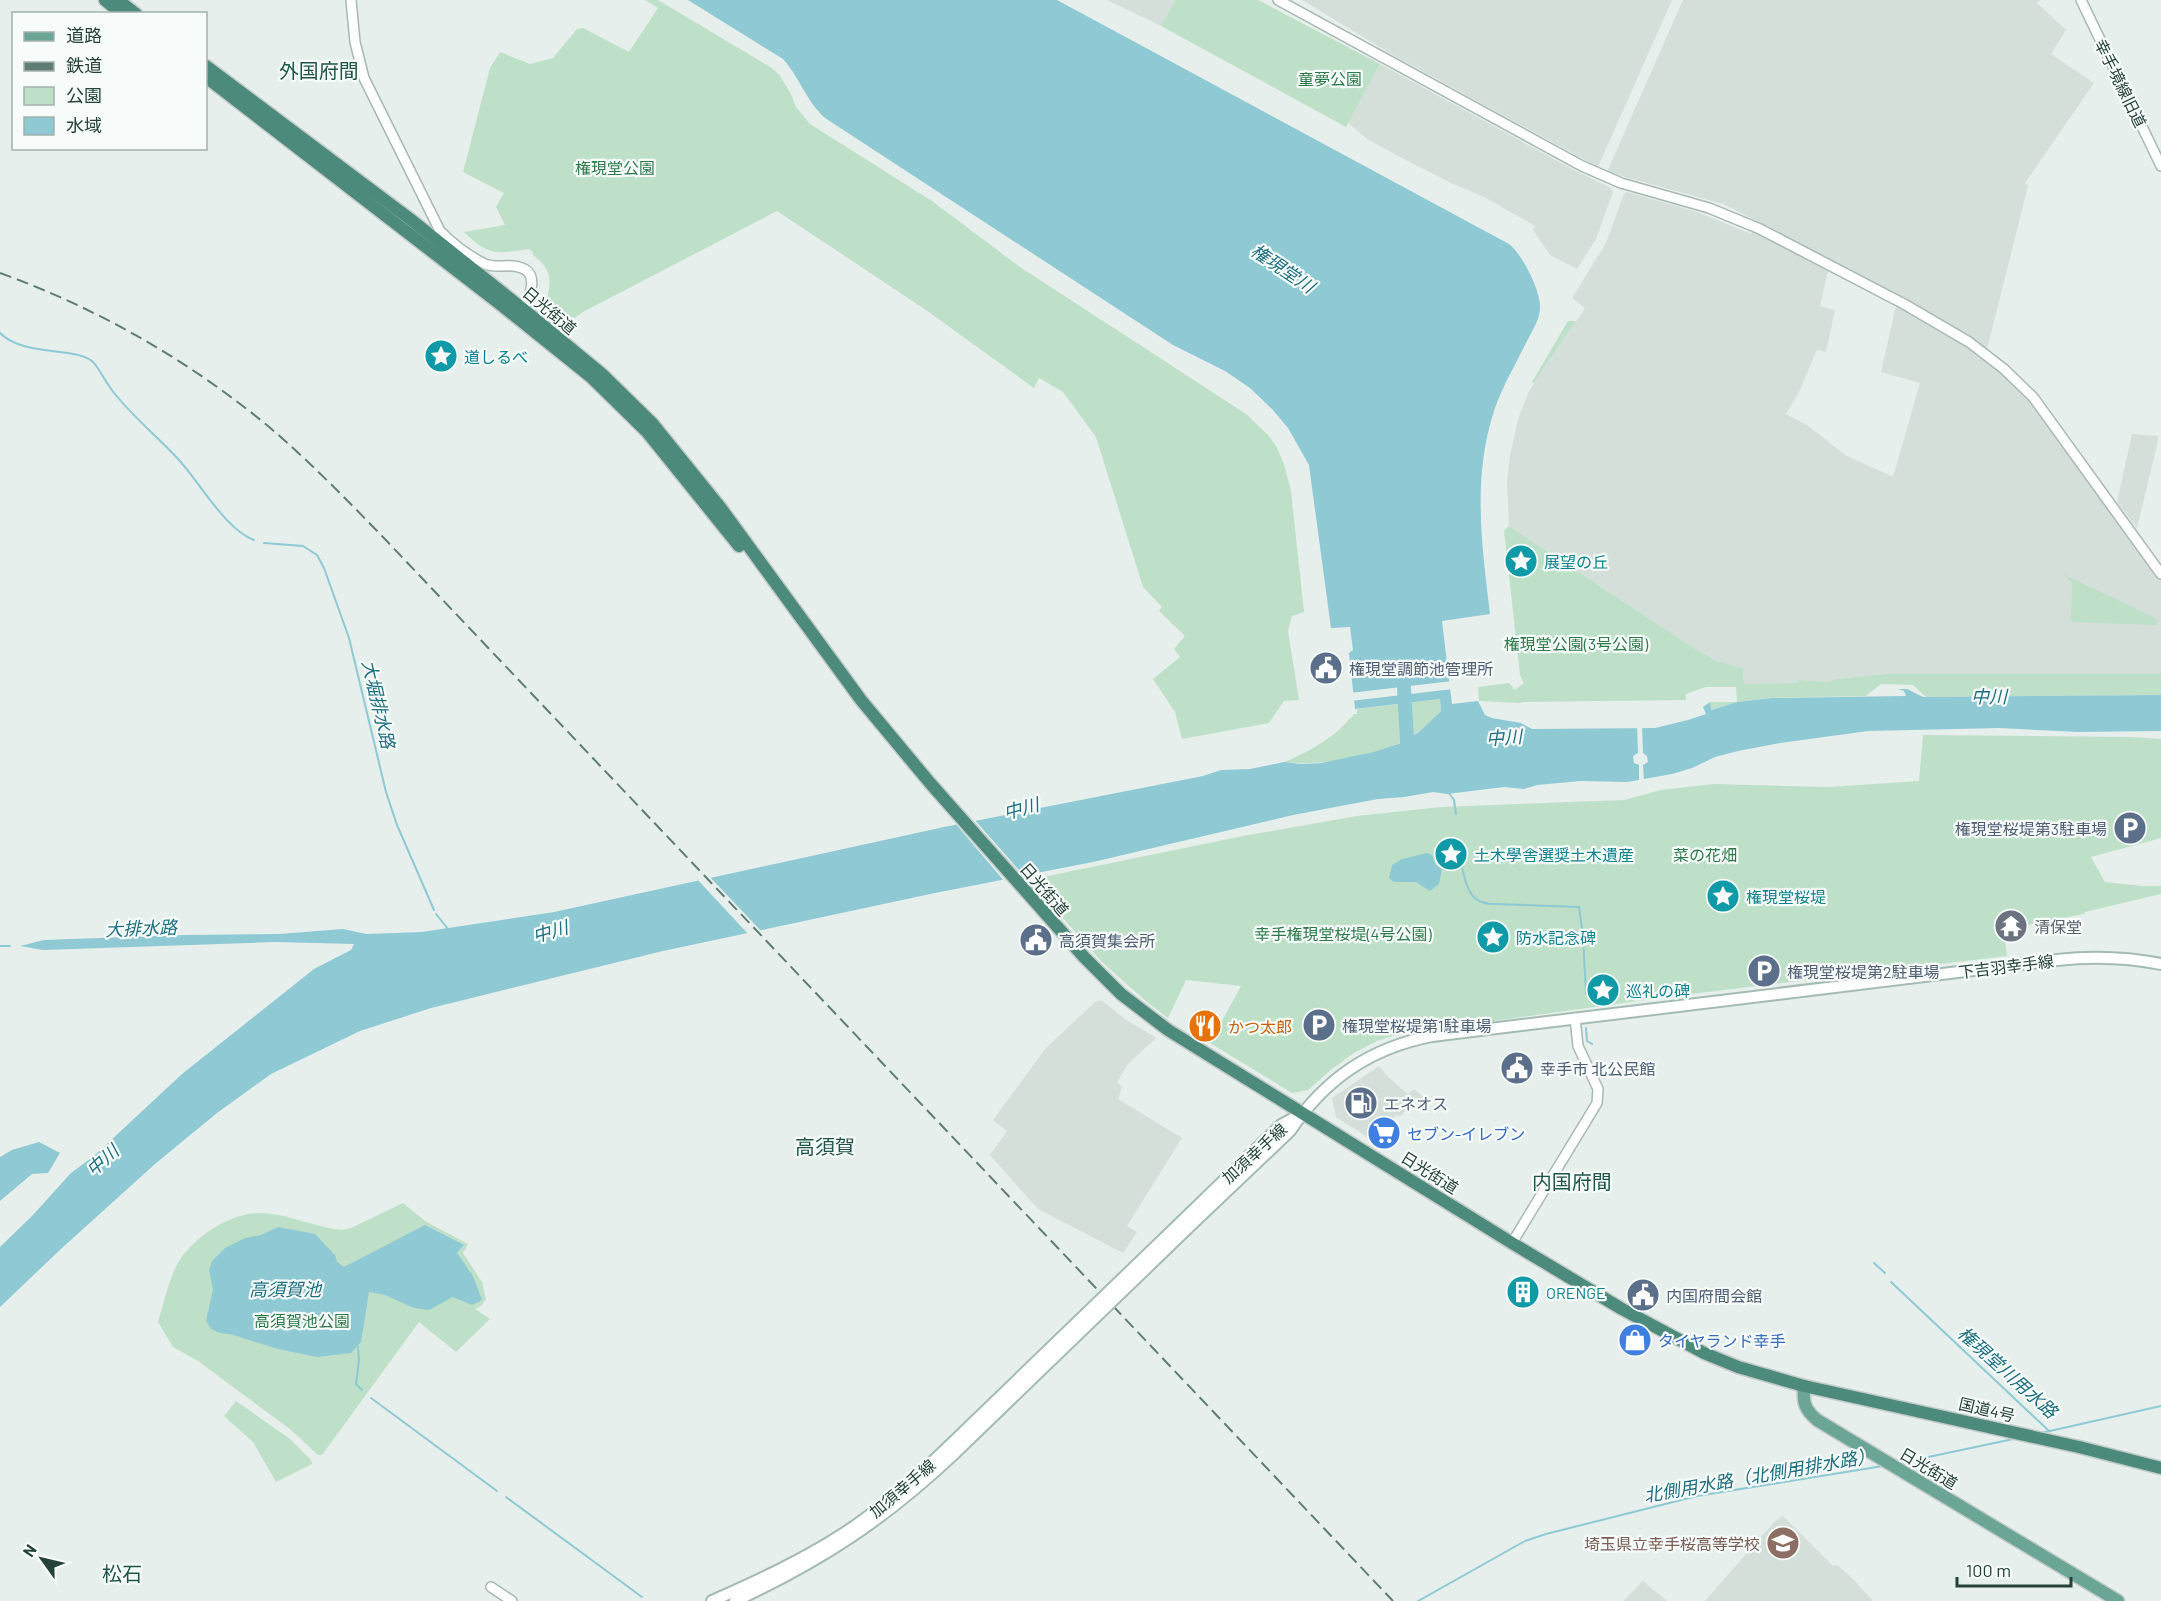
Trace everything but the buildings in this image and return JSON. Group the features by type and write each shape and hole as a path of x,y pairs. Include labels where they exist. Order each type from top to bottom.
{"highway":[{"path":"105,0 120,12"},
{"path":"118,0 133,12"},
{"name":"日光街道","path":"207,67 410,219 521,314 637,421 816,639 886,731 1084,957 1134,1005 1168,1030 1622,1309 1694,1348 1738,1366 1804,1386"},
{"name":"日光街道","path":"207,78 521,314"},
{"name":"国道4号","path":"1804,1386 2040,1438 2161,1468"}],"main road":[{"name":"下吉羽幸手線","path":"1302,1113 1349,1068 1386,1048 1432,1036 2090,956 2137,959 2161,964"},
{"name":"加須幸手線","path":"735,1601 815,1561 898,1504 1185,1224 1290,1131 1302,1113"},
{"name":"日光街道","path":"1804,1386 1803,1402 1810,1414 2118,1601"},
{"name":"加須幸手線","path":"712,1601 794,1563 843,1534 952,1450"}],"street":[{"path":"351,0 355,42 364,78 440,231 454,244 486,264 519,267 526,272 533,283 521,314"},
{"path":"1278,0 1582,166 1622,183 1708,208 1760,229 1904,304 1970,342 2004,369 2033,397 2161,574"},
{"name":"幸手境線旧道","path":"2081,0 2161,166"},
{"path":"1512,1243 1596,1103 1598,1089 1578,1046 1575,1018"},
{"path":"491,1587 512,1601"}],"shaded area":[{"path":"1107,0 1175,0 1161,26"},
{"path":"1302,0 1672,0 1598,167 1391,54"},
{"path":"1683,0 2041,0 2037,3 2066,30 2051,54 2094,83 2025,183 2028,186 1987,349 1938,317 1723,204 1607,172"},
{"path":"1380,64 1611,188 1613,192 1596,239 1577,269 1550,255 1533,230 1535,226 1486,198 1449,182 1367,139 1348,123"},
{"path":"1627,192 1697,212 1751,234 1753,230 1828,271 1820,306 1835,310 1826,352 1817,350 1800,390 1786,414 1807,425 1845,455 1893,477 1920,383 1881,372 1896,306 1966,346 2011,381 2031,403 2161,581 2161,674 1885,674 1826,682 1798,680 1797,683 1744,684 1743,668 1717,661 1694,648 1509,526 1507,481 1519,416 1529,391 1585,308 1572,298 1606,243 1624,194"},
{"path":"2132,434 2158,436 2137,528 2117,502"},
{"path":"1101,1000 1125,1019 1156,1038 1128,1064 1117,1082 1122,1087 1118,1099 1182,1138 1127,1226 1137,1232 1123,1253 1038,1209 990,1155 1007,1131 993,1120 1046,1048 1095,1002"},
{"path":"1379,1066 1408,1094 1414,1089 1423,1097 1411,1104 1400,1117 1396,1115 1393,1120 1397,1122 1382,1146 1336,1117 1332,1098"},
{"name":"埼玉県立幸手桜高等学校","path":"1783,1516 1833,1566 1837,1565 1852,1578 1873,1601 1705,1601 1775,1521"},
{"name":"埼玉県立幸手桜高等学校","path":"1643,1581 1667,1601 1623,1601"}],"green space":[{"name":"権現堂公園","path":"645,0 658,0 772,68 780,76 796,107 810,124 932,201 1020,267 1246,414 1268,435 1284,464 1291,491 1304,612 1292,616 1288,631 1299,700 1284,701 1269,723 1182,739 1175,712 1153,679 1180,657 1174,649 1185,636 1159,611 1162,607 1143,587 1096,437 1063,392 1039,378 1034,388 926,310 777,211 583,312 564,325 550,312 547,299 549,278 547,271 532,251 528,249 508,252 493,251 472,240 464,232 505,225 496,207 504,193 463,172 490,68 500,52 530,64 553,58 577,29 583,28 629,52 658,8"},
{"name":"童夢公園","path":"1175,0 1258,0 1380,64 1346,127 1161,26"},
{"path":"1568,321 1576,321 1534,383 1532,382"},
{"name":"権現堂公園(3号公園)","path":"1509,526 1694,648 1717,661 1743,668 1744,684 1797,683 1798,680 1826,682 1885,674 2161,674 2161,695 1926,697 1913,685 1881,684 1866,696 1772,698 1737,702 1736,687 1706,687 1686,694 1686,700 1519,703 1479,701 1478,687 1509,683 1515,690 1524,683 1520,675 1504,530"},
{"path":"2063,574 2158,621 2155,625 2071,622 2072,583"},
{"path":"1440,699 1441,711 1417,733 1388,748 1335,761 1284,762 1299,756 1333,735 1353,714 1357,714 1357,709"},
{"path":"1710,702 1737,702 1710,710"},
{"name":"幸手権現堂桜堤(4号公園)","path":"1923,735 2161,739 2161,838 2091,857 2105,882 2161,886 2161,894 2084,914 2032,924 2004,933 2007,956 1411,1030 1377,1041 1354,1053 1308,1090 1292,1093 1210,1043 1241,986 1186,980 1168,1018 1102,962 1045,898 1043,877 1243,836 1357,816 1441,807 1624,800 1661,790 1713,784 1829,787 1919,781"},
{"name":"高須賀池公園","path":"403,1203 425,1221 468,1244 463,1253 482,1282 486,1299 481,1306 475,1309 490,1319 456,1352 419,1322 322,1455 318,1455 291,1430 198,1361 173,1347 158,1322 179,1261 195,1242 228,1220 252,1213 264,1213 341,1230 351,1228"},
{"path":"236,1401 290,1439 311,1460 312,1464 276,1482 253,1442 224,1416"}],"water":[{"name":"中川","path":"688,0 1057,0 1509,244 1530,273 1537,292 1540,312 1497,402 1487,436 1483,461 1481,512 1490,614 1442,621 1452,704 1478,701 1485,715 1521,723 1532,729 1655,728 1706,714 1703,707 1710,702 1711,710 1737,702 1772,698 1906,696 1904,691 1898,689 1907,689 1923,697 2161,695 2161,731 2079,732 1999,728 1868,731 1738,751 1715,757 1672,774 1627,782 1581,781 1537,785 1524,789 1504,787 1378,799 1293,815 1093,862 663,951 431,1008 360,1031 271,1074 217,1113 155,1164 0,1307 0,1247 71,1173 94,1156 182,1074 314,969 351,950 354,944 275,942 43,950 20,946 44,940 279,934 343,929 366,934 422,932 554,912 944,827 1203,776 1221,770 1250,769 1284,762 1321,763 1374,752 1401,743 1419,732 1441,711 1440,699 1355,709 1349,653 1353,650 1350,627 1331,628 1309,465 1288,428 1250,388 1225,371 1173,345 825,118 783,59"},
{"path":"1427,853 1432,855 1436,865 1442,869 1439,884 1430,891 1416,882 1394,882 1389,878 1392,865 1402,859"},
{"path":"39,1142 60,1153 48,1173 32,1174 0,1201 0,1157 12,1150"},
{"name":"高須賀池","path":"425,1225 464,1245 457,1253 473,1276 482,1300 472,1305 453,1297 429,1310 414,1308 385,1295 369,1292 361,1342 351,1353 317,1357 220,1333 211,1329 206,1321 213,1290 209,1270 212,1261 225,1248 245,1238 261,1235 278,1227 315,1234 335,1255 337,1262 344,1267"}],"pier":[{"path":"1452,681 1453,689 1351,701 1350,693"},
{"path":"1637,725 1642,725 1643,753 1647,756 1648,762 1643,765 1644,782 1639,783 1639,765 1634,763 1633,756 1638,753"},
{"path":"973,818 1026,878 1005,882 954,822"},
{"path":"709,876 763,933 750,936 696,878"}],"waterway":[{"name":"大堀排水路","path":"0,333 23,346 76,355 94,363 122,403 179,460 233,527 254,540"},
{"name":"大堀排水路","path":"264,543 303,546 317,555 324,568 349,638 386,792 397,825 434,910"},
{"name":"権現堂川","path":"1404,687 1408,758"},
{"name":"権現堂川用水路","path":"1448,792 1454,800 1456,814"},
{"name":"権現堂川用水路","path":"1458,841 1465,881 1472,895 1478,900 1490,904 1579,907 1586,993"},
{"name":"大堀排水路","path":"436,914 448,929"},
{"name":"大排水路","path":"0,946 10,946"},
{"name":"権現堂川用水路","path":"1586,1028 1587,1041 1592,1044"},
{"name":"権現堂川用水路","path":"1874,1263 1885,1273"},
{"name":"権現堂川用水路","path":"1891,1282 2049,1431"},
{"path":"358,1347 356,1384 362,1390"},
{"path":"371,1398 497,1491"},
{"name":"権現堂川用水路","path":"2041,1433 2161,1406"},
{"name":"北側用水路（北側用排水路）","path":"1900,1463 2018,1438"},
{"name":"北側用水路（北側用排水路）","path":"1418,1601 1525,1541 1546,1534 1697,1496 1883,1466"},
{"path":"506,1497 642,1597"}],"railway":[{"path":"0,273 72,302 174,358 268,426 312,466 382,536 1393,1601"}],"place":[{"name":"道しるべ","path":"441,356"},
{"name":"展望の丘","path":"1521,561"},
{"name":"権現堂調節池管理所","path":"1326,668"},
{"name":"権現堂桜堤第3駐車場","path":"2130,828"},
{"name":"土木學舎選奨土木遺産","path":"1451,854"},
{"name":"権現堂桜堤","path":"1723,896"},
{"name":"清保堂","path":"2011,926"},
{"name":"防水記念碑","path":"1493,937"},
{"name":"高須賀集会所","path":"1036,940"},
{"name":"権現堂桜堤第2駐車場","path":"1764,971"},
{"name":"巡礼の碑","path":"1603,990"},
{"name":"権現堂桜堤第1駐車場","path":"1319,1025"},
{"name":"かつ太郎","path":"1205,1026"},
{"name":"幸手市 北公民館","path":"1517,1068"},
{"name":"エネオス","path":"1361,1103"},
{"name":"セブン-イレブン","path":"1384,1133"},
{"name":"ORENGE","path":"1523,1292"},
{"name":"内国府間会館","path":"1643,1295"},
{"name":"タイヤランド幸手","path":"1635,1340"},
{"name":"埼玉県立幸手桜高等学校","path":"1783,1543"}],"district":[{"name":"外国府間","path":"319,70"},
{"name":"高須賀","path":"825,1146"},
{"name":"内国府間","path":"1572,1181"},
{"name":"松石","path":"122,1573"}],"park label":[{"name":"菜の花畑","path":"1705,854"}]}
